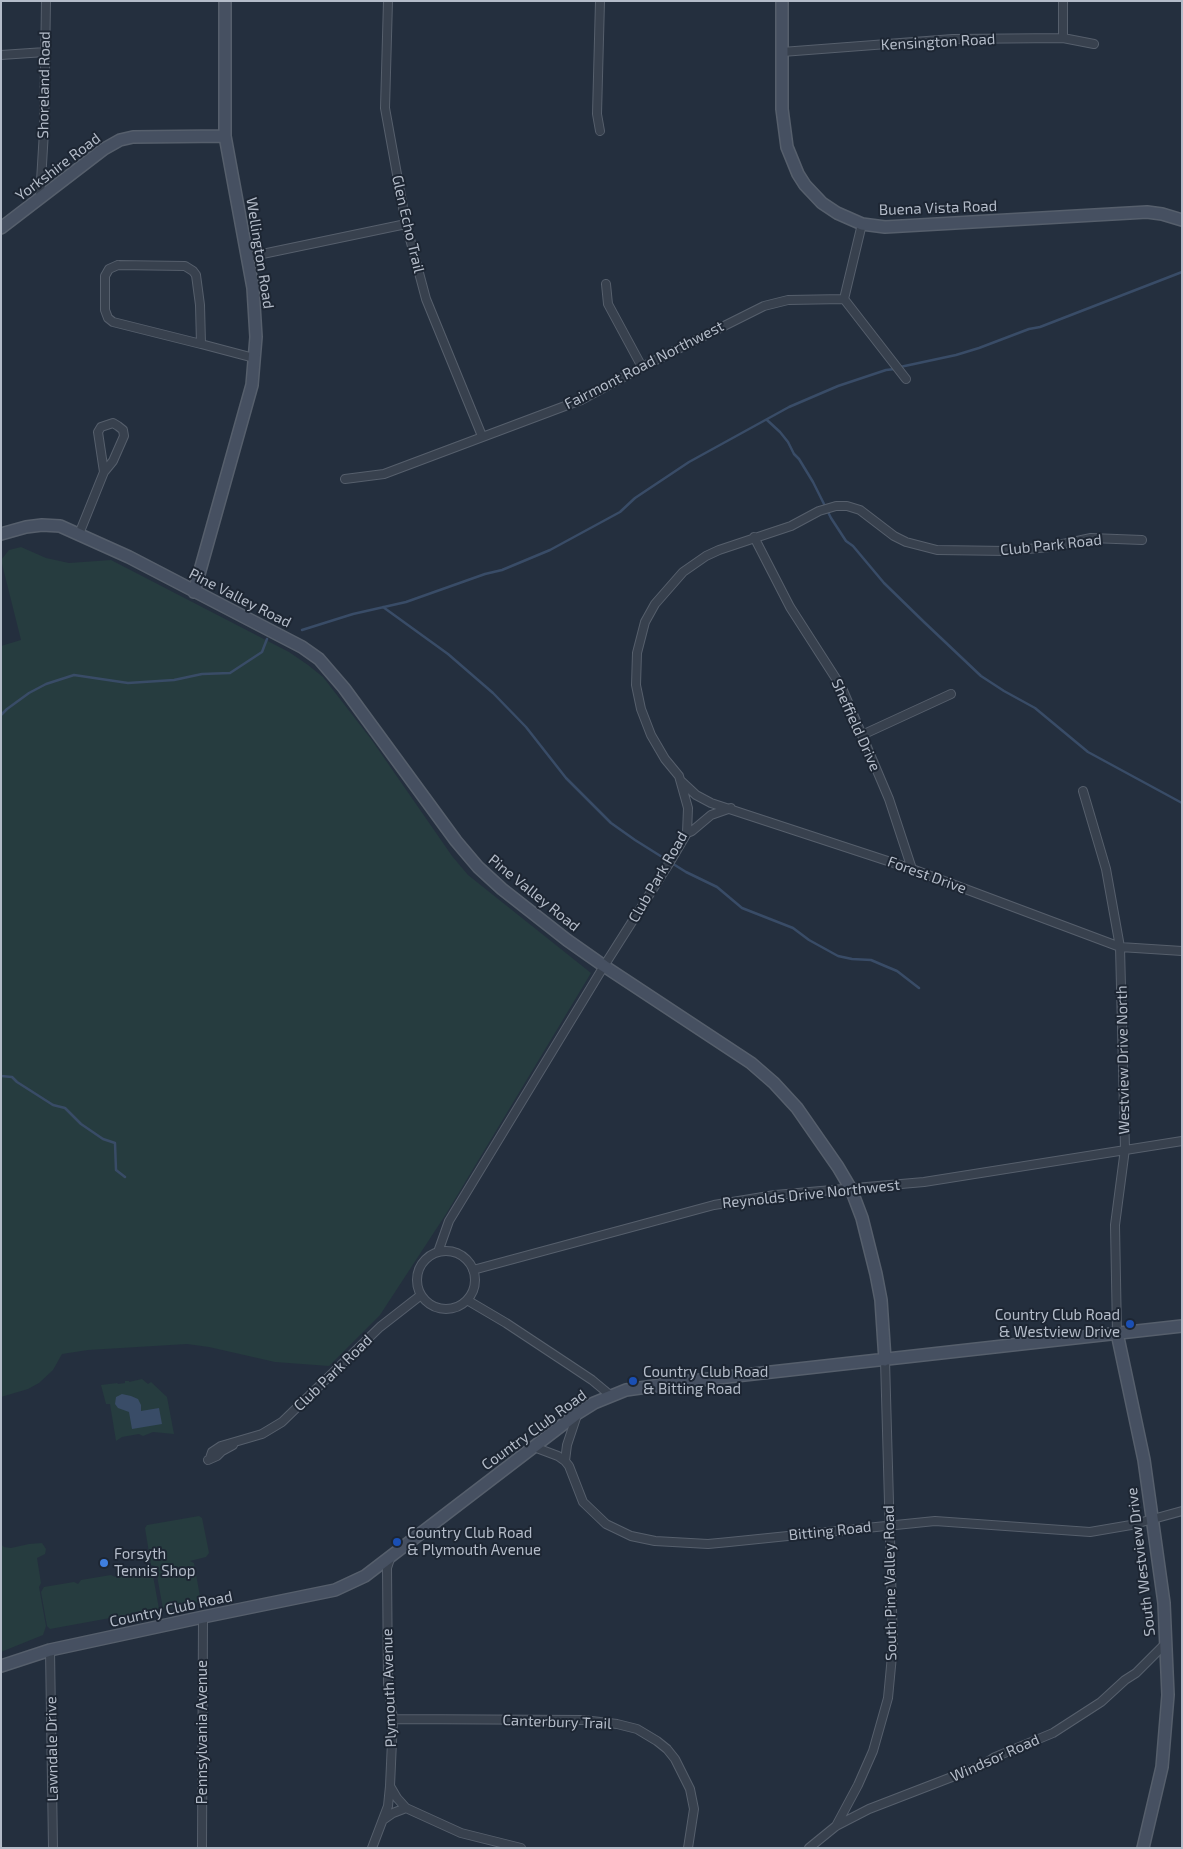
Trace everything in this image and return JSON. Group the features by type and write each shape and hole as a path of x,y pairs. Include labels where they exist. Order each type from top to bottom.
{"street":[{"name":"Shoreland Road","path":"40,198 44,130 46,1"},
{"name":"Wellington Road","path":"194,592 252,385 256,337 253,288 225,136 225,1"},
{"name":"Glen Echo Trail","path":"388,1 385,108 406,224 426,299 482,436"},
{"path":"600,1 597,114 600,131"},
{"name":"Buena Vista Road","path":"782,1 782,109 787,147 805,186 822,203 837,213 862,224 885,227 1147,212 1182,220"},
{"path":"1063,1 1063,38"},
{"name":"Kensington Road","path":"782,52 953,39 1063,38 1094,44"},
{"path":"1,55 45,52"},
{"name":"Yorkshire Road","path":"1,228 120,140 133,136 225,136"},
{"path":"248,257 406,224"},
{"path":"862,224 844,299 906,379"},
{"path":"201,344 198,286 196,275 189,268 118,265 107,272 105,276 105,310 108,318 113,322 254,358"},
{"path":"606,284 608,304 642,367"},
{"name":"Fairmont Road Northwest","path":"345,479 384,474 581,400 764,306 788,300 844,299"},
{"path":"79,534 104,472 113,461 124,436 123,430 113,423 101,427 98,432 104,472"},
{"name":"Club Park Road","path":"438,1252 450,1220 604,966 688,833 688,808 680,779 654,742 641,709 637,692 637,653 649,613 683,572 706,556 791,526 826,508 847,506 860,510 894,536 906,542 937,550 1007,551 1049,547 1090,538 1142,540"},
{"name":"Pine Valley Road","path":"1,534 26,527 42,525 60,526 302,646 319,659 344,688 456,841 478,867 502,889 604,966 751,1063 774,1083 797,1108 851,1189 862,1218 876,1274 881,1300 885,1360"},
{"name":"Sheffield Drive","path":"754,538 790,608 842,688 889,799 912,869"},
{"path":"862,735 951,694"},
{"name":"Forest Drive","path":"680,779 685,786 704,800 912,869 1120,947 1182,951"},
{"name":"Westview Drive North","path":"1082,791 1106,869 1120,947 1125,1149 1115,1224 1117,1334"},
{"path":"688,833 710,815 731,808"},
{"name":"Reynolds Drive Northwest","path":"473,1270 714,1205 775,1195 851,1189 976,1174 1182,1141"},
{"path":"438,1252 455,1252 463,1256 473,1270 474,1286 467,1300 460,1306 450,1309 440,1309 431,1305 421,1295 416,1281 422,1263 429,1256 438,1252"},
{"name":"Club Park Road","path":"209,1459 212,1452 221,1446 262,1434 282,1422 380,1327 421,1295"},
{"path":"467,1300 568,1364 610,1395"},
{"name":"Country Club Road","path":"1,1666 50,1650 335,1590 365,1576 578,1413 610,1395 626,1390 1182,1326"},
{"name":"South Westview Drive","path":"1117,1334 1144,1460 1164,1603 1168,1695 1162,1767 1143,1848"},
{"name":"South Pine Valley Road","path":"836,1826 858,1785 873,1751 888,1698 893,1645 885,1360"},
{"path":"534,1447 565,1460 567,1446 578,1413"},
{"name":"Bitting Road","path":"565,1460 583,1502 600,1520 631,1536 655,1541 708,1544 935,1521 1090,1532 1131,1525 1182,1511"},
{"name":"Plymouth Avenue","path":"372,1848 390,1800 393,1719 388,1683 387,1568 391,1556"},
{"name":"Pennsylvania Avenue","path":"202,1848 203,1617"},
{"name":"Windsor Road","path":"810,1848 836,1826 869,1809 983,1765 996,1756 1053,1733 1101,1702 1125,1680 1136,1673 1165,1644"},
{"name":"Lawndale Drive","path":"50,1650 53,1848"},
{"name":"Canterbury Trail","path":"393,1719 583,1720 617,1724 637,1729 657,1740 676,1759 690,1788 694,1809 688,1848"},
{"path":"390,1786 406,1808 461,1832 521,1848"},
{"path":"383,1820 393,1813 406,1808"}],"green space":[{"path":"21,547 46,558 69,563 111,560 289,652 308,665 323,677 371,739 452,856 468,875 591,973 446,1214 380,1315 329,1366 275,1362 187,1344 88,1350 62,1354 53,1370 39,1383 28,1389 1,1397 1,646 21,640 1,560 9,550"},
{"path":"142,1379 148,1384 151,1382 167,1397 174,1434 153,1432 143,1436 139,1434 122,1437 116,1441 110,1404 106,1404 101,1385"},
{"path":"199,1516 202,1518 209,1553 206,1557 190,1561 194,1563 201,1602 163,1609 156,1570 158,1567 151,1565 145,1528 147,1525"},
{"path":"42,1543 46,1549 45,1554 37,1558 41,1583 39,1587 46,1626 43,1635 1,1652 1,1544 4,1547 11,1548"},
{"path":"149,1568 152,1570 159,1609 50,1629 47,1626 41,1592 44,1587 74,1582 78,1584 81,1580 111,1575 115,1577 118,1574"}],"water":[{"path":"122,1394 138,1399 141,1411 159,1408 162,1424 132,1429 129,1412 118,1408 115,1404 116,1397"}],"waterway":[{"path":"900,367 979,348 1029,329 1040,327 1182,272"},
{"path":"302,630 353,614 406,602 485,574 502,570 550,550 620,512 635,498 689,462 789,407 838,386 886,370 895,369"},
{"path":"767,420 788,442 846,541 853,546 884,583 981,676 1035,708 1088,752 1182,803"},
{"path":"383,607 448,654 493,693 526,727 566,778 611,823 686,872 717,887 742,908 793,928 809,940 838,956 871,960 897,971 919,988"},
{"path":"1,715 29,693 46,684 74,675 128,683 174,680 202,674 230,673 262,652 267,639"},
{"path":"1,1076 12,1077 53,1105 65,1108 81,1124 103,1139 115,1143 116,1170 125,1177"}],"place":[{"name":"Country Club Road & Westview Drive","path":"1130,1324"},
{"name":"Country Club Road & Bitting Road","path":"633,1381"},
{"name":"Country Club Road & Plymouth Avenue","path":"397,1542"},
{"name":"Forsyth Tennis Shop","path":"104,1563"}]}
